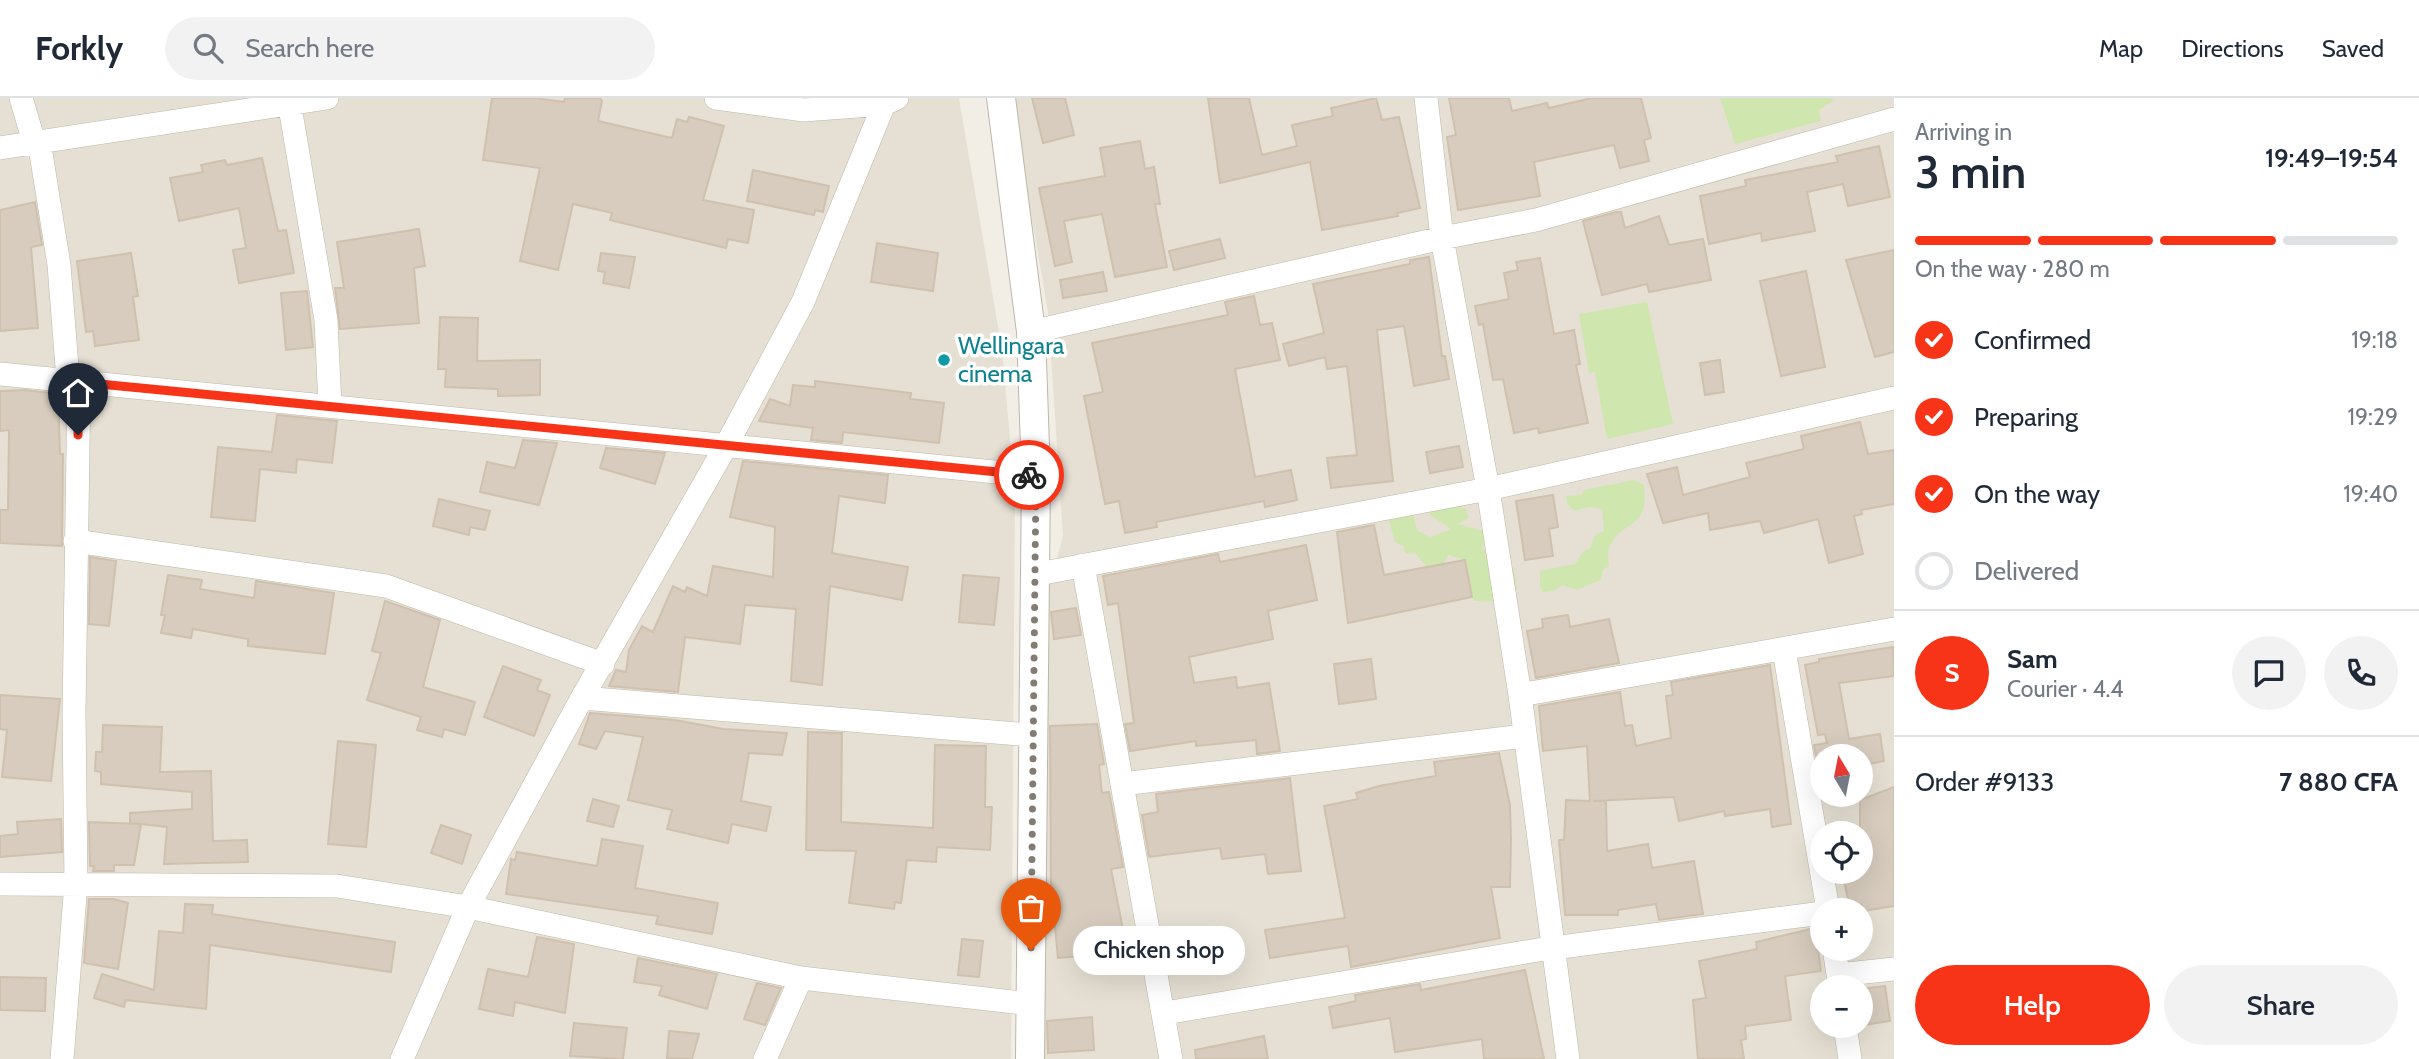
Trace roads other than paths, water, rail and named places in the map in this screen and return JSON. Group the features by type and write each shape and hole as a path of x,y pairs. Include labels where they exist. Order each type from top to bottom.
{"street":[{"path":"21,98 37,141 59,265 74,381 76,883 62,1059"},
{"path":"0,148 289,101 327,98"},
{"path":"402,1059 468,907 582,698 727,444 803,302 890,101 804,110 716,98"},
{"path":"1001,98 1031,332 1036,476 1031,735 1030,1059"},
{"path":"1426,98 1442,238 1488,489 1520,695 1568,1059"},
{"path":"289,101 326,320 330,406"},
{"path":"1031,332 1442,238 1536,220 1894,119"},
{"path":"0,374 1036,476"},
{"path":"1033,575 1488,489 1894,398"},
{"path":"75,541 386,586 603,664"},
{"path":"1083,565 1165,1013 1171,1059"},
{"path":"1520,695 1894,629"},
{"path":"1784,650 1826,898"},
{"path":"582,698 1031,735"},
{"path":"1122,785 1524,736"},
{"path":"0,884 337,886 468,907 802,978 1031,1004"},
{"path":"1165,1013 1552,947 1810,915"},
{"path":"1864,975 1894,968"},
{"path":"765,1059 802,978"},
{"path":"1847,1038 1850,1059"}],"place":[{"name":"Wellingara cinema","path":"944,360"},
{"name":"Chicken shop","path":"1031,950"}]}
